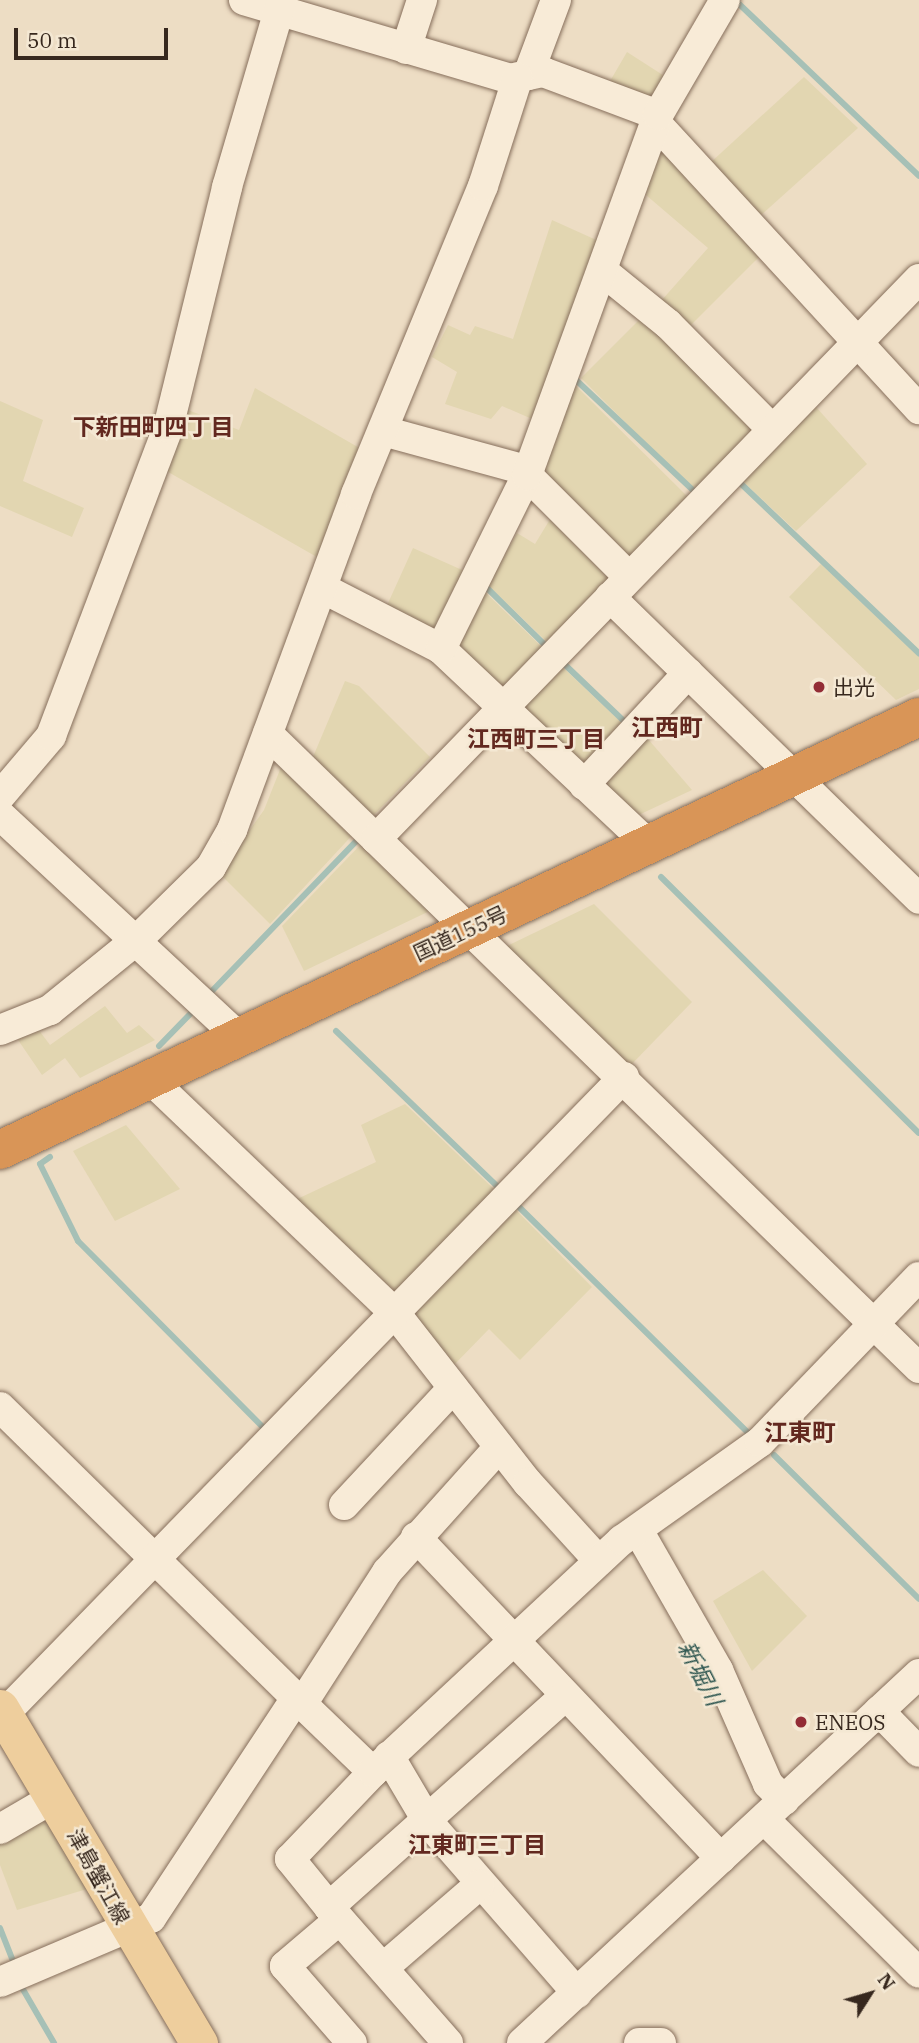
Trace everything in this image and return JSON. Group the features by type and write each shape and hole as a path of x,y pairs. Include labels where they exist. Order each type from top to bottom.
{"highway":[{"name":"国道155号","path":"0,1150 919,717"}],"main road":[{"name":"津島蟹江線","path":"2,1711 199,2043"}],"street":[{"path":"244,0 279,6 406,49 523,76 543,72 657,119 919,409"},
{"path":"406,49 422,0"},
{"path":"0,1030 50,1010 139,939 211,867 268,734 383,430 482,186 523,76 556,0"},
{"path":"441,649 528,473 605,273 657,119 725,0"},
{"path":"0,796 51,736 168,428 279,6"},
{"path":"605,273 668,324 772,429"},
{"path":"376,839 919,279"},
{"path":"383,430 528,473 688,673 919,899"},
{"path":"324,589 441,649 648,845"},
{"path":"584,785 688,673"},
{"path":"268,734 472,927 919,1368"},
{"path":"0,815 139,939 239,1037"},
{"path":"2,1711 624,1077"},
{"path":"150,1079 395,1313 499,1447 599,1561"},
{"path":"448,2043 334,1914 290,1859 381,1764 511,1639 599,1561 760,1441 919,1278"},
{"path":"344,1505 453,1388"},
{"path":"0,1407 299,1701 381,1764 479,1885 576,1993"},
{"path":"0,1982 130,1930 151,1918 299,1701 416,1537 499,1447"},
{"path":"639,1532 718,1670 768,1784 774,1809 919,1973"},
{"path":"416,1537 721,1858"},
{"path":"524,2043 919,1674"},
{"path":"352,2043 285,1966 428,1822 565,1696"},
{"path":"879,1712 919,1752"},
{"path":"0,1829 55,1797"},
{"path":"383,1968 479,1885"},
{"path":"639,2043 661,2043"}],"shaded area":[{"path":"627,52 669,79 657,96 645,101 606,88"},
{"path":"804,77 858,128 759,217 710,163"},
{"path":"667,151 762,254 688,328 661,301 708,248 646,195 657,153"},
{"path":"552,220 603,243 539,422 502,406 491,419 445,404 457,372 432,357 448,325 470,335 475,326 513,339"},
{"path":"646,313 765,428 694,491 581,378"},
{"path":"574,384 692,501 633,562 537,477"},
{"path":"255,388 363,450 322,560 163,469 183,408 239,430"},
{"path":"808,398 867,464 796,531 735,474"},
{"path":"0,401 43,420 23,481 84,508 72,537 0,506"},
{"path":"555,511 615,572 551,646 488,585 517,533 535,544"},
{"path":"413,548 471,574 441,632 384,612"},
{"path":"821,564 919,657 919,689 896,700 789,597"},
{"path":"485,592 546,651 503,694 455,651"},
{"path":"555,660 624,725 581,771 514,705"},
{"path":"345,681 359,686 430,757 368,821 310,764"},
{"path":"642,732 692,790 630,819 594,784"},
{"path":"285,757 358,829 270,924 219,873 264,810"},
{"path":"367,838 438,907 304,971 282,926"},
{"path":"594,904 692,1002 628,1068 505,947"},
{"path":"105,1006 127,1033 139,1025 155,1040 80,1078 65,1058 42,1075 16,1037 35,1025 50,1045"},
{"path":"405,1104 500,1195 399,1302 293,1201 376,1162 361,1125"},
{"path":"126,1125 180,1189 115,1221 73,1151"},
{"path":"511,1205 592,1287 520,1360 489,1329 451,1368 407,1310"},
{"path":"763,1570 807,1616 752,1671 713,1601"},
{"path":"37,1817 46,1820 87,1889 17,1910 0,1865 0,1837"}],"waterway":[{"path":"736,1 919,176"},
{"path":"575,379 696,493"},
{"path":"736,479 919,653"},
{"path":"488,589 548,648"},
{"path":"560,660 628,725"},
{"path":"211,992 361,836"},
{"path":"661,877 919,1133"},
{"path":"159,1046 196,1008"},
{"path":"336,1031 501,1190"},
{"path":"50,1157 40,1164 78,1241 267,1431"},
{"path":"515,1203 750,1435"},
{"path":"774,1455 919,1599"},
{"path":"0,1928 15,1966"},
{"path":"21,1986 54,2043"}],"place":[{"name":"出光","path":"819,687"},
{"name":"ENEOS","path":"801,1722"}],"district":[{"name":"下新田町四丁目","path":"153,426"},
{"name":"江西町","path":"667,728"},
{"name":"江西町三丁目","path":"536,738"},
{"name":"江東町","path":"800,1433"},
{"name":"江東町三丁目","path":"477,1844"}],"water label":[{"name":"新堀川","path":"701,1673"}]}
